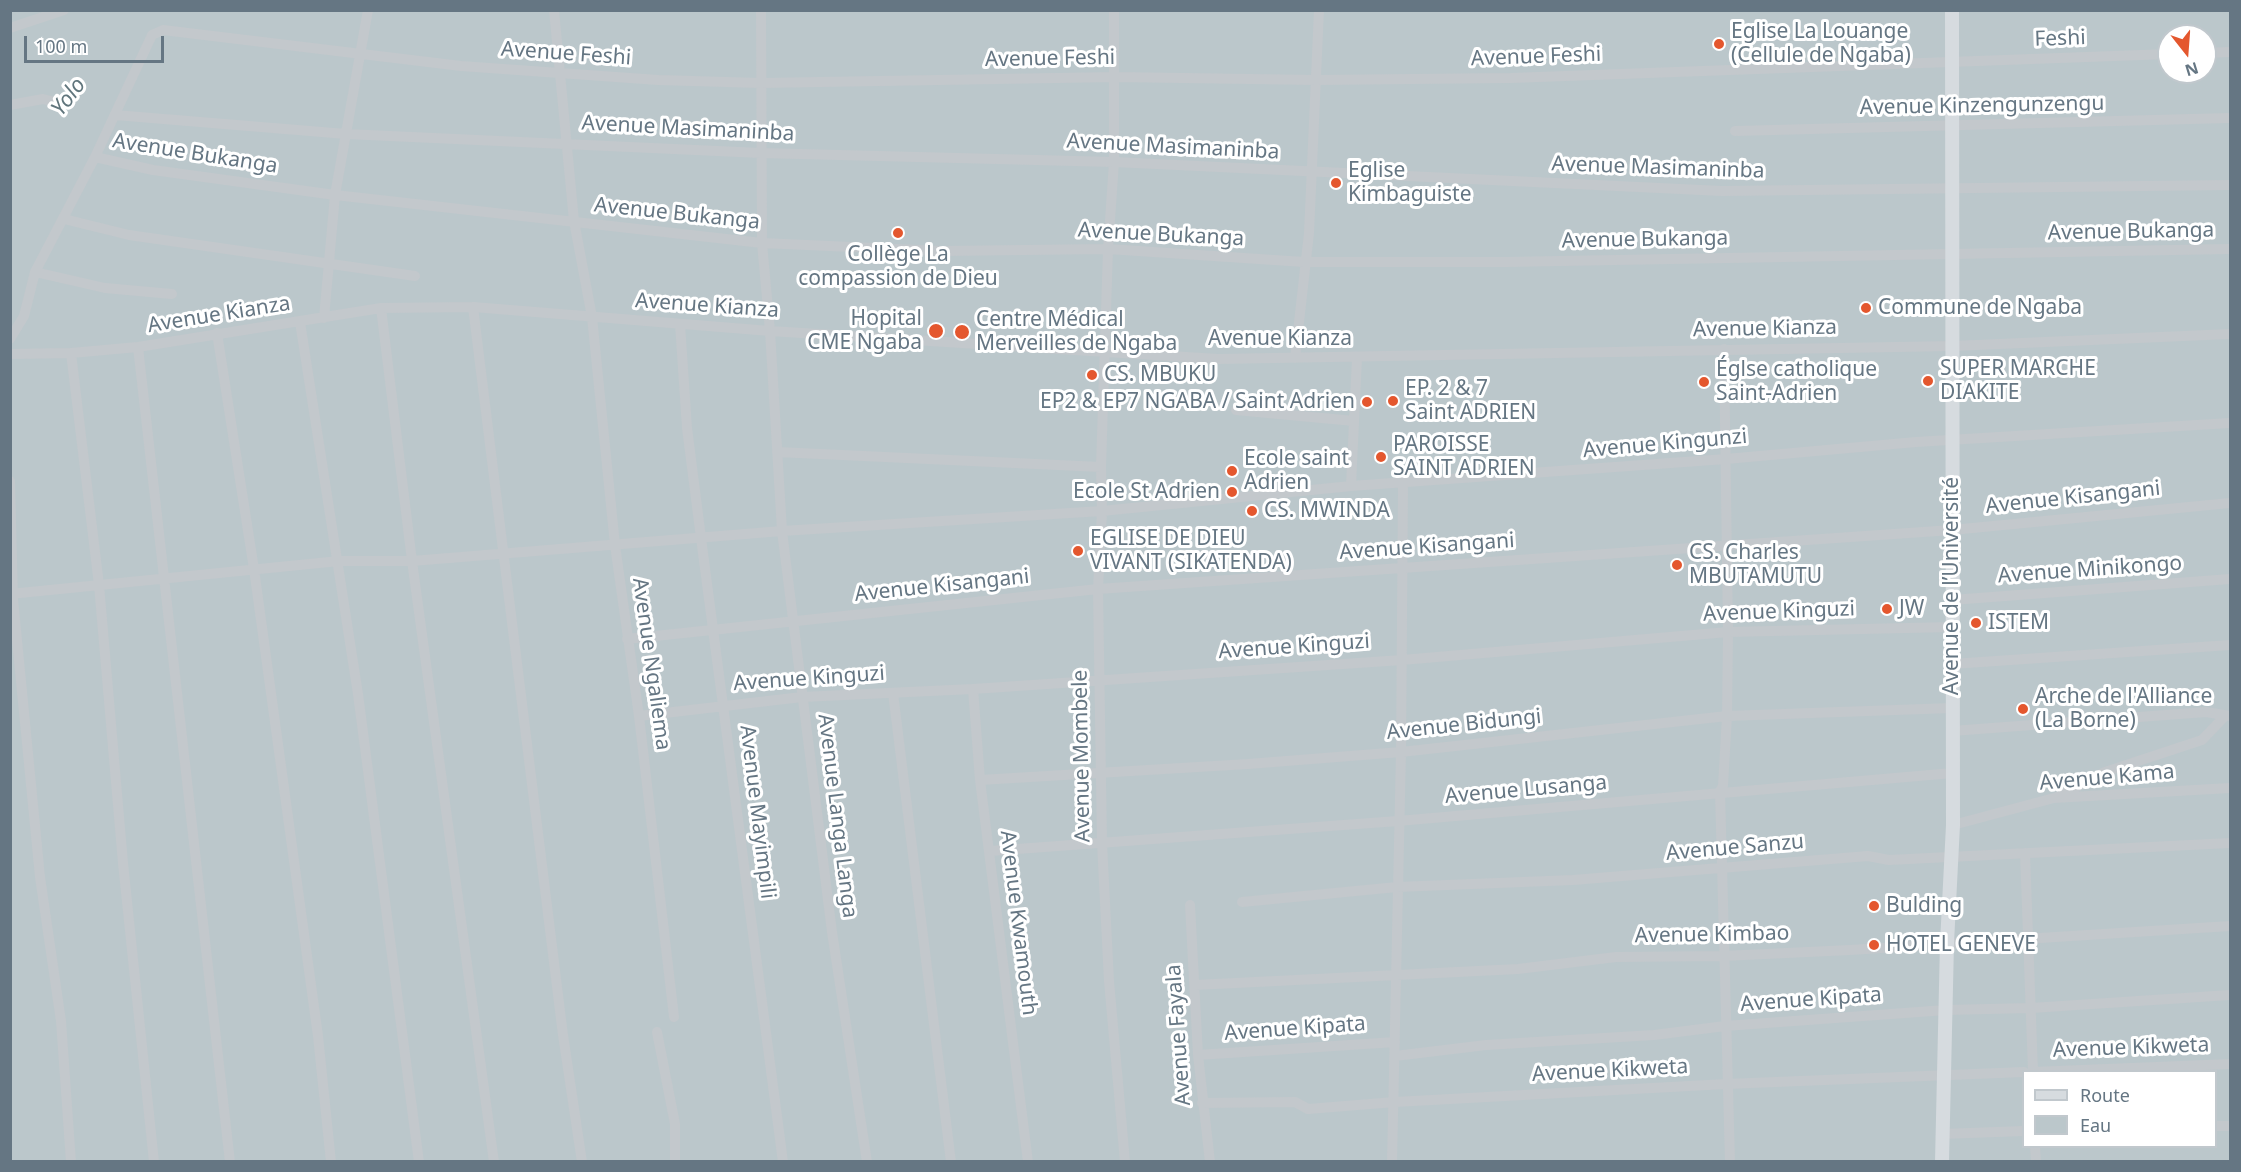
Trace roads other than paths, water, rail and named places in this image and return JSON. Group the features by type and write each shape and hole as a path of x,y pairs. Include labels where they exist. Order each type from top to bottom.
{"main road":[{"name":"Avenue de l’Université","path":"1942,1161 1947,943 1953,825 1952,10"}],"street":[{"path":"10,28 64,10"},
{"path":"324,318 335,195 368,10"},
{"name":"Avenue Ngaliema","path":"554,10 574,221 592,317 615,545 639,716 674,1017"},
{"name":"Avenue Langa Langa","path":"761,10 762,243 770,331 782,531 832,932 867,1161"},
{"name":"Avenue Mombele","path":"1113,10 1116,77 1114,162 1107,249 1106,351 1101,467 1102,511 1098,589 1102,843 1109,981 1125,1161"},
{"path":"1295,358 1309,233 1319,10"},
{"name":"Avenue Feshi","path":"115,115 152,35 163,30 360,56 561,74 760,83 1116,77 1316,80 1523,77 1953,62"},
{"name":"Feshi","path":"1953,62 2157,54"},
{"path":"10,105 42,99 63,104"},
{"path":"10,339 24,316 35,272 115,115"},
{"name":"Avenue Masimaninba","path":"115,115 346,134 761,153 1114,162 1722,191 2230,185"},
{"name":"Avenue Kinzengunzengu","path":"1735,130 2230,118"},
{"name":"Avenue Bukanga","path":"95,157 153,170 335,195 762,243 940,251 1107,249 1304,262 1505,262 2230,249"},
{"path":"64,219 129,236 415,276"},
{"path":"35,272 105,288 172,294"},
{"path":"473,307 562,1035 582,1161"},
{"name":"Avenue Kianza","path":"10,354 71,353 138,347 381,308 473,307 770,331 1218,360 1953,346 2230,334"},
{"path":"381,308 412,561 494,1161"},
{"path":"300,321 339,561 392,944 419,1161"},
{"name":"Avenue Mayimpili","path":"680,324 687,428 783,1161"},
{"path":"217,333 254,569 318,1036 331,1161"},
{"path":"138,347 230,1161"},
{"path":"1724,349 1728,632 1727,716 1723,786 1720,791 1726,1084 1730,1161"},
{"path":"71,353 99,585 123,863 154,1161"},
{"path":"1351,486 1357,358"},
{"path":"1236,410 1354,421"},
{"name":"Avenue Kingunzi","path":"12,594 339,561 412,561 782,531 1102,511 1351,486 1403,484 1952,441 2230,423"},
{"path":"777,452 1101,467"},
{"path":"10,481 12,594 40,878 61,1022 71,1161"},
{"path":"1392,1161 1401,752 1403,484"},
{"name":"Avenue Kisangani","path":"627,639 713,628 1023,599 1098,589 1952,530 2230,503"},
{"name":"Avenue Minikongo","path":"1952,600 2230,579"},
{"name":"Avenue Kinguzi","path":"639,716 724,704 802,697 973,689 1101,678 1402,660 1728,632 1952,627"},
{"path":"1952,664 2230,645"},
{"name":"Avenue Kwamouth","path":"973,689 980,780 1028,1161"},
{"path":"893,693 951,1161"},
{"name":"Avenue Bidungi","path":"980,780 1248,764 1401,752 1727,716 1952,708"},
{"path":"1952,731 2206,712 2227,717"},
{"path":"2054,798 2105,772 2202,740 2227,717"},
{"name":"Avenue Lusanga","path":"990,851 1398,821 1720,791 1953,773"},
{"name":"Avenue Kama","path":"1953,825 2054,798 2230,788"},
{"name":"Avenue Sanzu","path":"1242,902 1397,886 1574,880 1868,856 1889,861 2230,843"},
{"path":"2025,853 2033,1070"},
{"name":"Avenue Fayala","path":"1190,905 1198,1056 1210,1161"},
{"name":"Avenue Kimbao","path":"1195,985 1396,973 1518,969 1616,957 1723,956 2230,926"},
{"name":"Avenue Kipata","path":"1395,1056 1474,1046 1654,1035 1725,1026 1946,1010 2031,1008 2230,995"},
{"path":"657,1032 675,1124 675,1161"},
{"name":"Avenue Kipata","path":"1198,1056 1395,1042"},
{"name":"Avenue Kikweta","path":"2061,1070 2230,1064"},
{"name":"Avenue Kikweta","path":"1202,1103 1295,1102 1308,1109 1726,1084 2022,1072"},
{"path":"1942,1134 2022,1131"}],"water":[{"name":"Yolo","path":"11,11 2230,11 2230,1161 11,1161"}],"place":[{"name":"Eglise La Louange (Cellule de Ngaba)","path":"1719,44"},
{"name":"Eglise Kimbaguiste","path":"1336,183"},
{"name":"Collège La compassion de Dieu","path":"898,233"},
{"name":"Commune de Ngaba","path":"1866,308"},
{"name":"Hopital CME Ngaba","path":"936,331"},
{"name":"Centre Médical Merveilles de Ngaba","path":"962,332"},
{"name":"CS. MBUKU","path":"1092,375"},
{"name":"SUPER MARCHE DIAKITE","path":"1928,381"},
{"name":"Églse catholique Saint-Adrien","path":"1704,382"},
{"name":"EP. 2 & 7 Saint ADRIEN","path":"1393,401"},
{"name":"EP2 & EP7 NGABA / Saint Adrien","path":"1367,402"},
{"name":"PAROISSE SAINT ADRIEN","path":"1381,457"},
{"name":"Ecole saint Adrien","path":"1232,471"},
{"name":"Ecole St Adrien","path":"1232,492"},
{"name":"CS. MWINDA","path":"1252,511"},
{"name":"EGLISE DE DIEU VIVANT (SIKATENDA)","path":"1078,551"},
{"name":"CS. Charles MBUTAMUTU","path":"1677,565"},
{"name":"JW","path":"1887,609"},
{"name":"ISTEM","path":"1976,623"},
{"name":"Arche de l'Alliance (La Borne)","path":"2023,709"},
{"name":"Bulding","path":"1874,906"},
{"name":"HOTEL GENEVE","path":"1874,945"}]}
